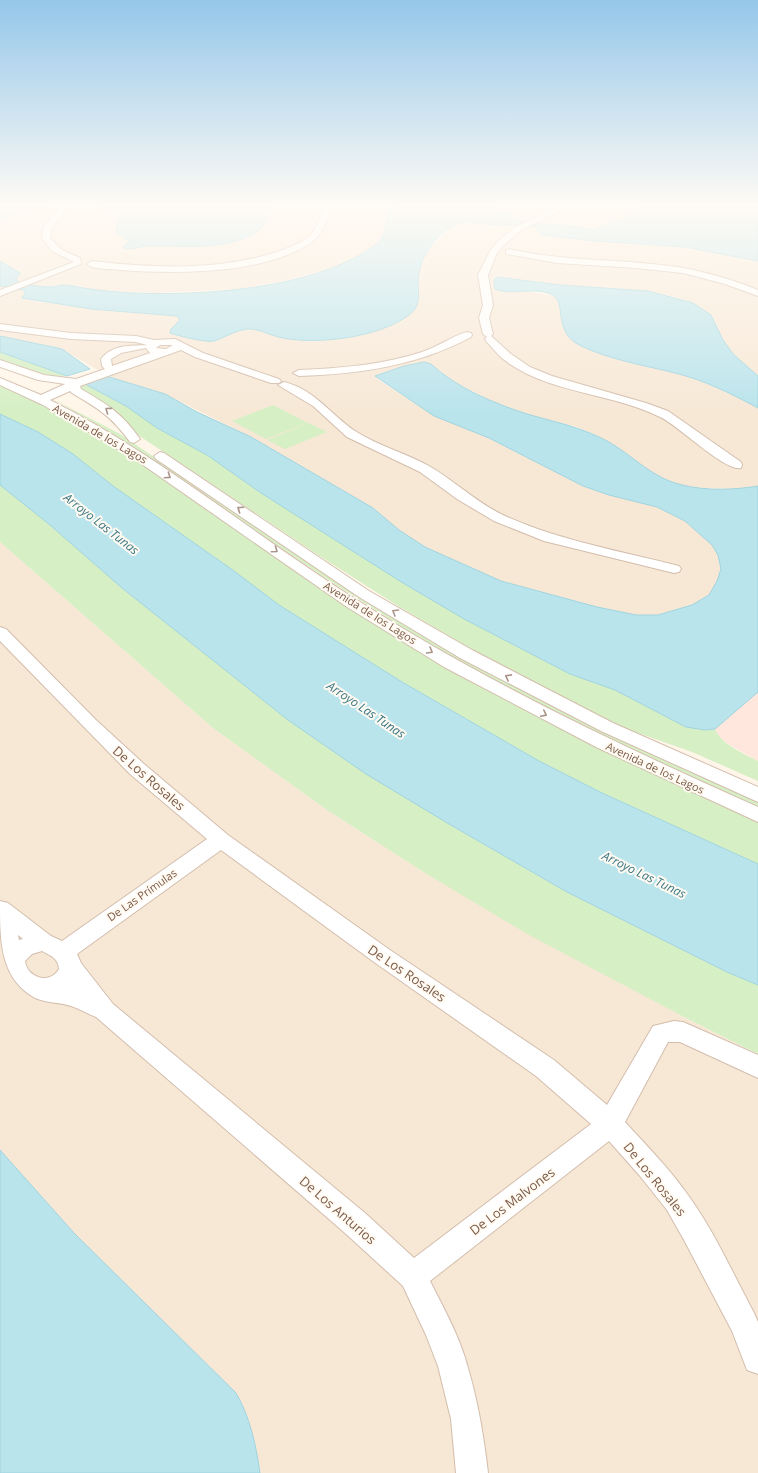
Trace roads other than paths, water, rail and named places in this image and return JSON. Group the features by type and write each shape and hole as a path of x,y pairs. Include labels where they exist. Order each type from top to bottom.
{"street":[{"path":"4,292 48,275"},
{"path":"480,339 488,305 483,275"},
{"path":"699,275 718,279 758,293"},
{"path":"480,339 484,318"},
{"path":"0,327 71,336 136,340 151,345 154,351 171,349 199,355 279,383 319,372 396,362 455,342 480,339 518,364 538,374 579,388 625,399 663,414 690,430 718,455 736,465"},
{"path":"41,395 107,369 151,345 171,341 171,349 151,366 140,369 107,369"},
{"path":"0,363 42,378 74,381"},
{"name":"Avenida de los Lagos","path":"0,370 127,448 353,604 462,670 522,703 659,771 758,815"},
{"path":"244,370 296,378 351,434 425,469 462,496 499,518 549,538 674,569"},
{"path":"279,383 274,377 296,378"},
{"name":"Avenida de los Lagos","path":"0,381 41,395 134,439 370,597 472,657 607,728 758,795"},
{"path":"74,381 78,393 106,408 120,420 134,439"},
{"name":"De Los Rosales","path":"4,643 137,768 221,840 382,956 545,1068 610,1124 649,1167 676,1201 691,1224 744,1323 758,1359"},
{"path":"607,728 684,753 758,784"},
{"name":"De Las Prímulas","path":"68,960 221,840"},
{"path":"1,910 43,942 54,945 68,960 105,1011"},
{"path":"1,910 16,972 23,981 38,989 74,997 105,1011"},
{"path":"13,962 16,955 23,948 31,944 43,942"},
{"path":"38,989 56,986 62,982 68,960"},
{"name":"De Los Anturios","path":"105,1011 356,1223 413,1276 438,1328 453,1366 466,1419 472,1473"},
{"name":"De Los Malvones","path":"413,1276 586,1145 610,1124 661,1033 674,1031 683,1032 758,1067"}],"water":[{"path":"0,275 19,275 16,279 18,282 34,286 52,287 66,285 95,290 160,294 223,291 288,281 312,275 419,275 418,301 414,311 397,323 366,334 331,340 298,340 283,338 257,330 248,329 235,332 214,341 210,341 170,333 171,329 180,320 177,316 91,309 22,298 26,292 23,290 0,286"},
{"path":"497,277 560,285 648,291 693,303 711,315 723,340 733,354 758,376 758,408 697,379 615,359 581,346 572,340 563,327 559,305 554,296 548,293 534,291 512,292 495,289 494,280"},
{"path":"0,336 62,349 90,369 67,376 0,352"},
{"path":"424,362 431,364 452,380 489,400 514,410 572,427 599,437 620,449 649,470 670,481 691,487 710,489 730,489 758,486 758,692 715,729 705,730 686,727 615,690 570,674 466,620 403,583 261,493 207,455 157,428 126,406 85,384 106,376 165,394 197,412 251,437 373,508 399,530 425,547 501,581 597,607 636,615 658,615 692,605 709,595 717,581 721,569 718,555 712,545 685,521 657,507 609,495 583,486 489,438 434,416 375,376 404,366"},
{"name":"Arroyo Las Tunas","path":"0,414 38,432 73,454 113,486 234,571 279,605 402,682 539,761 602,793 758,864 758,985 727,972 567,892 366,774 288,720 122,588 50,525 0,485"},
{"path":"0,1150 74,1233 236,1393 241,1402 252,1432 260,1473 0,1473"}]}
